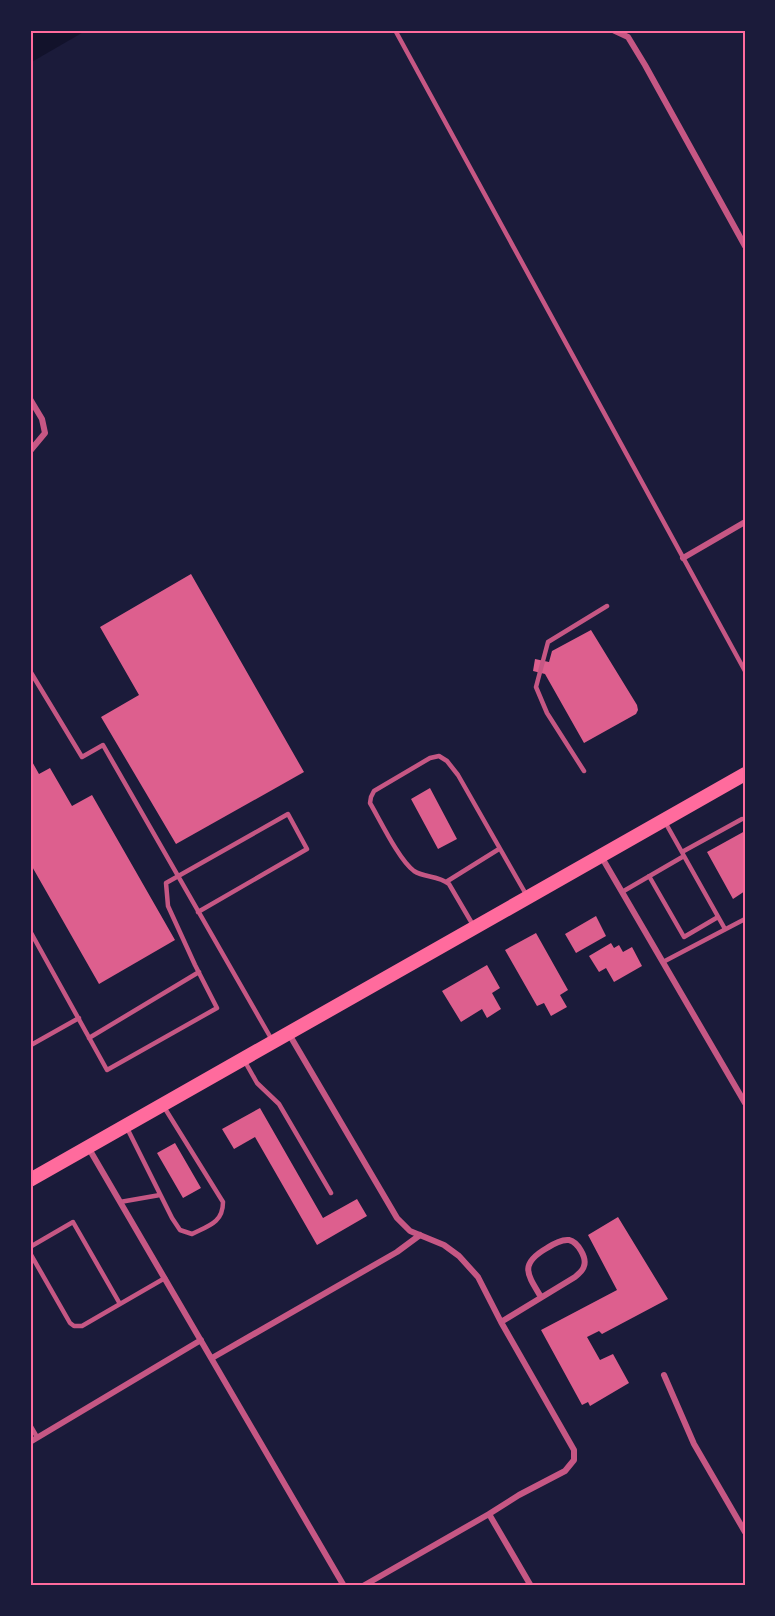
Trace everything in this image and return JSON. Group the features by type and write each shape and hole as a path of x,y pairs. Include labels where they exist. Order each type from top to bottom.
{"main road":[{"path":"30,1180 745,774"}],"street":[{"path":"613,30 628,38 645,64 745,246"},
{"path":"30,399 42,419 45,434 30,451"},
{"path":"683,558 745,522"},
{"path":"601,856 745,1103"},
{"path":"288,1033 397,1218 410,1231 444,1245 459,1256 478,1277 574,1450 574,1460 565,1471 519,1495 363,1586"},
{"path":"88,1147 344,1586"},
{"path":"212,1358 397,1252 420,1235"},
{"path":"501,1322 575,1277 583,1270 585,1263 581,1251 574,1242 567,1239 556,1242 530,1260 528,1276 542,1297"},
{"path":"30,1442 201,1340"},
{"path":"664,1375 694,1444 745,1532"},
{"path":"489,1514 531,1586"}],"lane":[{"path":"395,30 745,670"},
{"path":"584,771 548,713 536,687 548,642 607,606"},
{"path":"30,671 82,757 103,745 273,1042"},
{"path":"475,927 443,879 413,870 400,855 370,803 370,797 374,792 430,758 439,756 447,761 458,775 528,897"},
{"path":"30,931 107,1070 217,1008 168,906 166,883 288,814 308,849 198,912"},
{"path":"622,892 742,819"},
{"path":"664,820 725,929"},
{"path":"446,882 499,849"},
{"path":"649,876 684,937 718,917"},
{"path":"663,962 745,919"},
{"path":"89,1038 199,972"},
{"path":"31,1045 79,1018"},
{"path":"243,1059 257,1083 279,1104 331,1193"},
{"path":"126,1125 180,1230 192,1234 216,1222 223,1212 223,1202 163,1105"},
{"path":"120,1202 160,1195"},
{"path":"30,1247 73,1222 120,1304"},
{"path":"30,1253 70,1323 74,1326 82,1326 165,1278"},
{"path":"30,1425 37,1437"}],"shaded area":[{"path":"30,30 87,30 30,63"}],"building":[{"path":"191,574 304,772 176,844 101,717 139,695 100,627"},
{"path":"591,630 638,710 636,714 584,743 545,674 533,671 535,659 549,662 552,651"},
{"path":"30,758 39,774 50,768 72,806 92,795 175,940 99,984 30,863"},
{"path":"430,788 457,839 438,849 411,799"},
{"path":"745,831 745,891 733,899 707,852"},
{"path":"596,916 606,936 576,953 565,934"},
{"path":"536,933 568,990 560,995 567,1007 551,1016 544,1003 537,1006 505,950"},
{"path":"611,943 614,948 619,945 623,952 632,947 642,966 614,982 606,968 599,972 589,956"},
{"path":"487,965 500,988 492,993 501,1009 487,1018 482,1009 461,1022 442,991"},
{"path":"260,1108 323,1218 357,1199 367,1216 317,1245 255,1137 234,1149 222,1129"},
{"path":"175,1143 201,1188 183,1198 157,1153"},
{"path":"618,1217 668,1299 602,1334 599,1331 587,1337 600,1360 613,1354 629,1383 590,1406 588,1402 582,1405 541,1330 617,1290 588,1235"}]}
